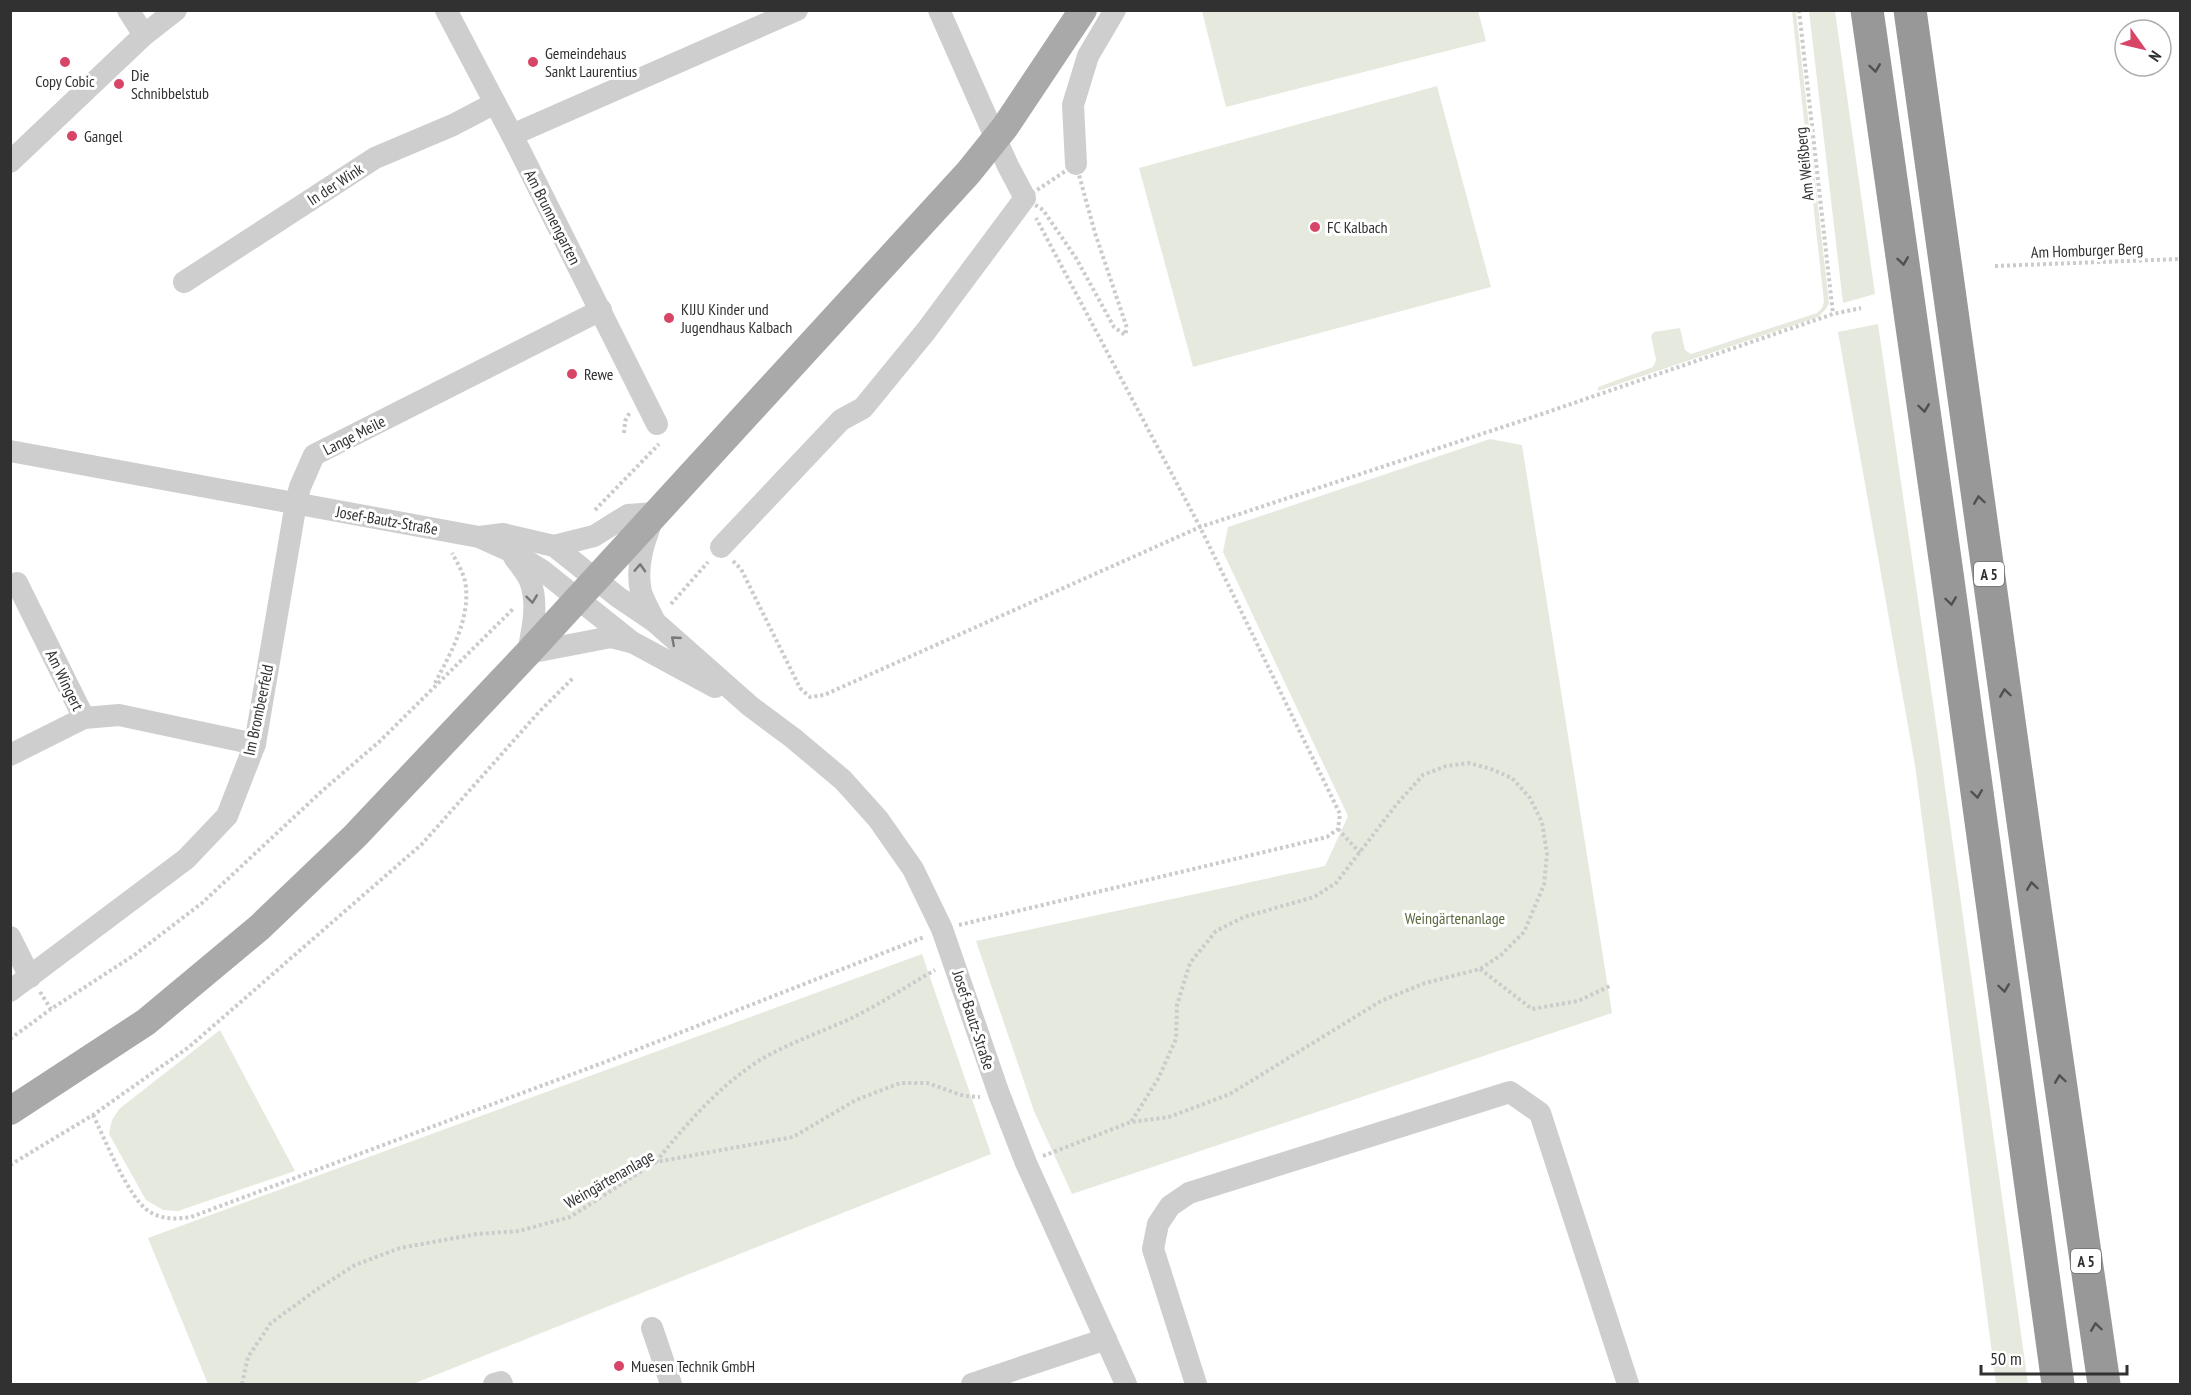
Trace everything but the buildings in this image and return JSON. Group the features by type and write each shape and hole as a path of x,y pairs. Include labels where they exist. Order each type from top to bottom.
{"highway":[{"path":"1867,10 2058,1384"},
{"name":"A 5","path":"1910,10 2104,1384"}],"main road":[{"path":"10,1111 146,1022 260,927 355,836 528,653 968,173 1005,127 1083,10"}],"street":[{"path":"128,10 144,35"},
{"path":"10,162 144,35 177,10"},
{"name":"Am Brunnengarten","path":"446,10 512,135 657,424"},
{"path":"512,135 797,10"},
{"path":"721,548 841,420 862,408 926,331 1025,198 1008,166 939,10"},
{"path":"1076,164 1073,105 1088,56 1115,10"},
{"name":"In der Wink","path":"184,282 375,158 453,125 495,103"},
{"name":"Lange Meile","path":"296,503 300,487 314,455 601,310"},
{"path":"10,451 296,503"},
{"name":"Josef-Bautz-Straße","path":"296,503 479,537 510,551 543,571 655,622 750,706 843,780 878,819 913,869 942,929 999,1094 1026,1163 1126,1384"},
{"name":"Im Brombeerfeld","path":"10,991 186,859 227,816 255,744 296,503"},
{"name":"Josef-Bautz-Straße","path":"479,537 503,534 554,546 594,536 628,515 655,513 643,543 639,570 641,593 655,622"},
{"name":"Josef-Bautz-Straße","path":"554,546 586,589 632,642"},
{"path":"510,551 530,581 534,618 528,653"},
{"name":"Am Wingert","path":"17,583 84,718 119,715 255,744"},
{"name":"Josef-Bautz-Straße","path":"528,653 611,637 632,642 750,706"},
{"path":"10,755 84,718"},
{"path":"10,937 30,977"},
{"path":"1196,1384 1153,1249 1158,1224 1170,1206 1190,1193 1510,1092 1540,1113 1628,1384"},
{"path":"652,1328 671,1384"},
{"path":"972,1384 1106,1339"},
{"path":"494,1384 501,1382 502,1384"}],"path":[{"name":"Am Weißberg","path":"1799,10 1833,314"},
{"path":"1076,164 1095,232 1127,328 1125,335 1114,327 1076,258 1043,210 1025,198 1076,164"},
{"path":"93,1115 137,1201 150,1213 171,1220 192,1217 613,1059 942,929 1328,837 1338,829 1340,814 1200,528 1025,198"},
{"name":"Am Homburger Berg","path":"1995,266 2181,259"},
{"path":"671,604 721,548 741,569 800,688 810,697 824,695 1200,528 1833,314 1861,308"},
{"path":"588,517 666,437 657,424"},
{"path":"433,688 456,642 465,609 466,587 461,570 450,549 459,551"},
{"path":"10,1039 51,1009 133,956 202,903 314,798 380,741 521,602 533,599"},
{"path":"10,1165 93,1115 189,1047 422,844 539,712 574,677"},
{"path":"1026,1163 1131,1122 1169,1117 1230,1094 1381,1001 1425,983 1480,969 1501,956 1524,932 1544,885 1547,854 1542,822 1530,798 1512,778 1469,763 1446,766 1423,775 1396,805 1336,883 1314,897 1244,917 1216,931 1190,963 1177,1005 1176,1039 1158,1079 1131,1122"},
{"path":"1338,829 1360,853"},
{"path":"1480,969 1532,1009 1578,1001 1610,986"},
{"path":"656,1162 679,1133 720,1090 760,1060 853,1017 935,970"},
{"name":"Weingärtenanlage","path":"242,1384 248,1357 271,1323 315,1290 355,1265 400,1248 477,1234 519,1231 570,1217 656,1162 793,1137 856,1100 900,1083 927,1083 964,1096 999,1094"}],"green space":[{"path":"1202,11 1478,11 1486,41 1226,107"},
{"path":"1792,11 1796,11 1829,303 1826,309 1818,317 1598,391 1598,387 1653,367 1656,360 1651,336 1654,332 1680,328 1685,350 1691,354 1817,313 1822,308 1824,302"},
{"path":"1809,11 1835,11 1875,294 1843,303"},
{"name":"FC Kalbach","path":"1437,86 1491,287 1193,367 1139,168"},
{"path":"1878,324 2028,1384 1996,1384 1915,765 1838,332"},
{"name":"Weingärtenanlage","path":"1490,439 1522,445 1612,1013 1072,1194 1034,1111 976,941 1325,866 1348,816 1223,552 1228,527"},
{"path":"922,954 991,1154 413,1384 208,1384 148,1238"},
{"path":"220,1030 295,1171 178,1211 163,1210 146,1200 109,1134 112,1120 119,1109"}],"place":[{"name":"Copy Cobic","path":"65,62"},
{"name":"Gemeindehaus Sankt Laurentius","path":"533,62"},
{"name":"Die Schnibbelstub","path":"119,84"},
{"name":"Gangel","path":"72,136"},
{"name":"FC Kalbach","path":"1315,227"},
{"name":"KIJU Kinder und Jugendhaus Kalbach","path":"669,318"},
{"name":"Rewe","path":"572,374"},
{"name":"Muesen Technik GmbH","path":"619,1366"}]}
